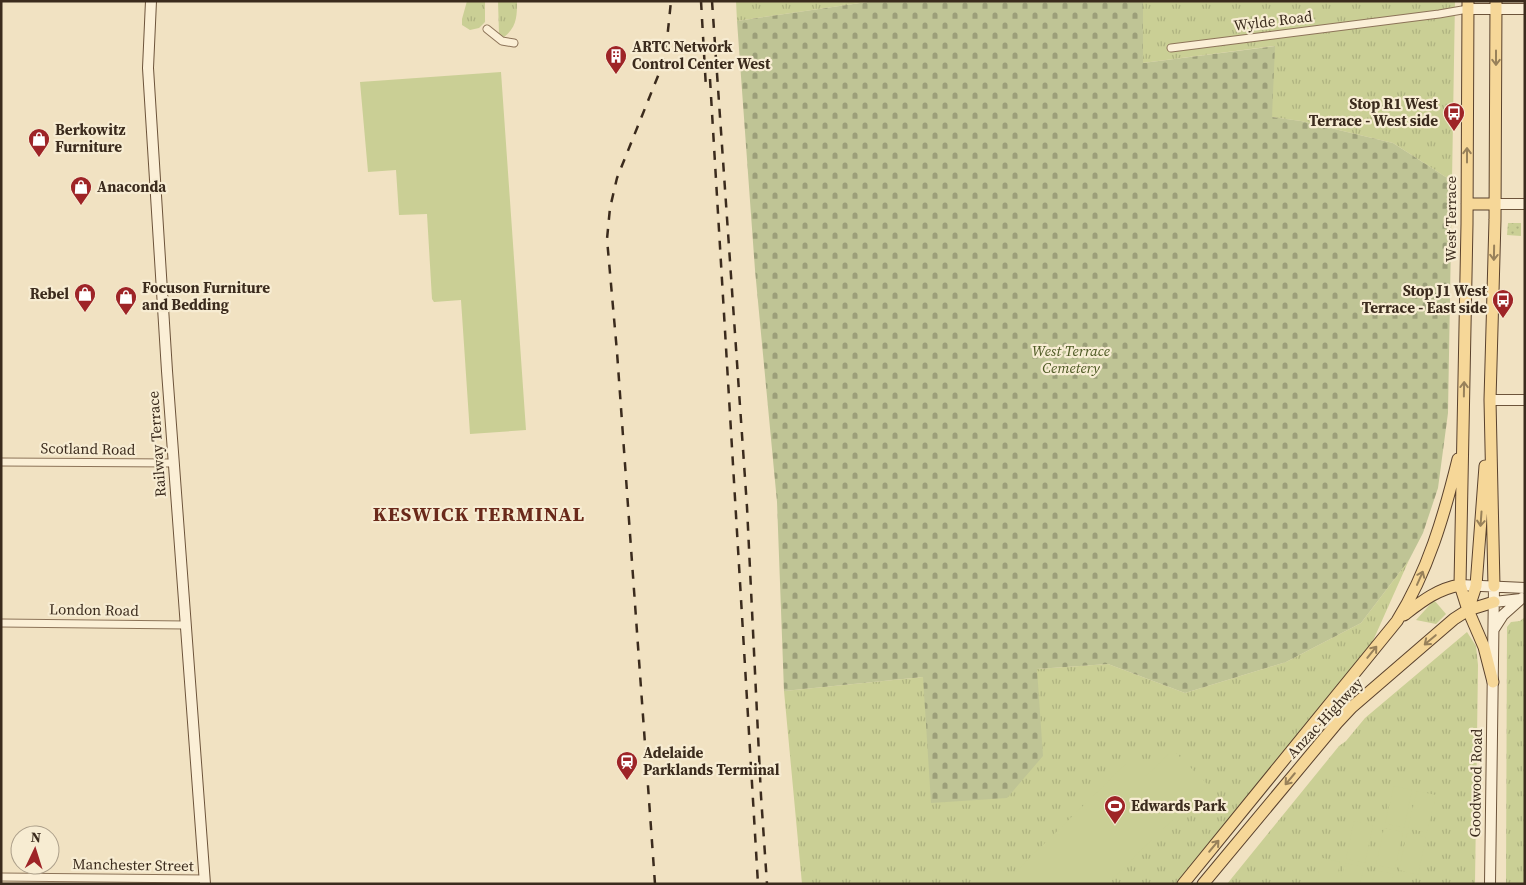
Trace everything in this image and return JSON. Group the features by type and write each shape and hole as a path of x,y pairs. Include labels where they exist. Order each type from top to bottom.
{"main road":[{"name":"Railway Terrace","path":"151,1 148,68 165,344 204,882"},
{"path":"1468,5 1496,5 1525,9"},
{"name":"West Terrace","path":"1468,5 1464,438 1460,585 1468,610"},
{"path":"1494,586 1490,400 1495,204 1496,5"},
{"path":"1466,204 1525,204"},
{"path":"1490,400 1525,400"},
{"path":"1468,610 1476,586 1490,400"},
{"name":"West Terrace","path":"1396,621 1417,586 1436,537 1464,438"},
{"path":"1396,621 1429,596 1452,586 1525,588"},
{"name":"Goodwood Road","path":"1490,884 1494,586"},
{"path":"1494,602 1523,598"},
{"path":"1494,630 1503,615 1523,598"},
{"name":"Anzac Highway","path":"1203,884 1347,712 1454,619 1468,610 1494,602"},
{"name":"Goodwood Road","path":"1468,610 1484,647 1493,682"},
{"name":"Anzac Highway","path":"1183,884 1396,621"}],"street":[{"name":"Wylde Road","path":"1171,48 1439,14 1468,5"},
{"path":"487,29 502,41 514,43"},
{"name":"Scotland Road","path":"1,462 174,463"},
{"name":"London Road","path":"1,623 186,625"},
{"name":"Manchester Street","path":"1,878 204,882"}],"green space":[{"path":"467,1 485,1 485,22 479,28 470,30 462,25"},
{"path":"498,1 517,1 514,25 504,37 499,34"},
{"path":"736,1 874,1 737,21"},
{"name":"West Terrace Cemetery","path":"874,1 1143,1 1143,63 1275,46 1272,117 1301,121 1393,143 1452,181 1448,413 1438,488 1423,533 1409,560 1361,623 1286,662 1185,693 1108,664 1037,669 1043,756 1007,798 931,803 923,677 784,691 777,502 755,270 737,21"},
{"path":"1143,1 1455,1 1452,181 1393,143 1301,121 1271,117 1274,46 1143,63"},
{"path":"501,72 526,430 470,434 461,300 434,302 432,299 427,214 399,215 396,170 368,172 360,82"},
{"path":"1508,223 1521,223 1521,236 1507,235"},
{"path":"1409,560 1372,643 1176,884 802,884 784,691 923,677 1108,664 1185,693 1286,662 1361,623"},
{"path":"1434,600 1446,614 1436,624 1416,620"},
{"path":"1525,617 1525,884 1506,884 1507,627 1511,622 1520,621"},
{"path":"1467,632 1476,646 1478,665 1475,884 1227,884 1339,746 1346,741 1365,718"},
{"name":"Edwards Park","path":"1173,750 1208,785 1107,884 980,884 998,866 1010,877 1130,760 1146,776"},
{"path":"1394,786 1412,790 1404,828 1385,823"},
{"path":"1417,791 1436,795 1427,833 1408,828"},
{"path":"1354,821 1373,825 1365,863 1346,859"},
{"path":"1384,828 1403,832 1395,869 1376,865"},
{"path":"1407,833 1426,837 1418,875 1399,870"},
{"path":"1322,858 1340,862 1336,884 1316,884"},
{"path":"1345,863 1364,867 1360,884 1340,884"},
{"path":"1375,870 1394,874 1391,884 1372,884"}],"railway":[{"path":"655,884 617,352 607,239 610,208 617,178 662,66 671,1"},
{"path":"701,1 706,88"},
{"path":"712,1 747,507 767,884"},
{"path":"710,79 758,884"}],"place":[{"name":"ARTC Network Control Center West","path":"616,75"},
{"name":"Stop R1 West Terrace - West side","path":"1454,132"},
{"name":"Berkowitz Furniture","path":"39,158"},
{"name":"Anaconda","path":"81,206"},
{"name":"Rebel","path":"85,313"},
{"name":"Focuson Furniture and Bedding","path":"126,316"},
{"name":"Stop J1 West Terrace - East side","path":"1503,319"},
{"name":"Adelaide Parklands Terminal","path":"627,781"},
{"name":"Edwards Park","path":"1115,825"}],"district":[{"name":"KESWICK TERMINAL","path":"479,514"}]}
